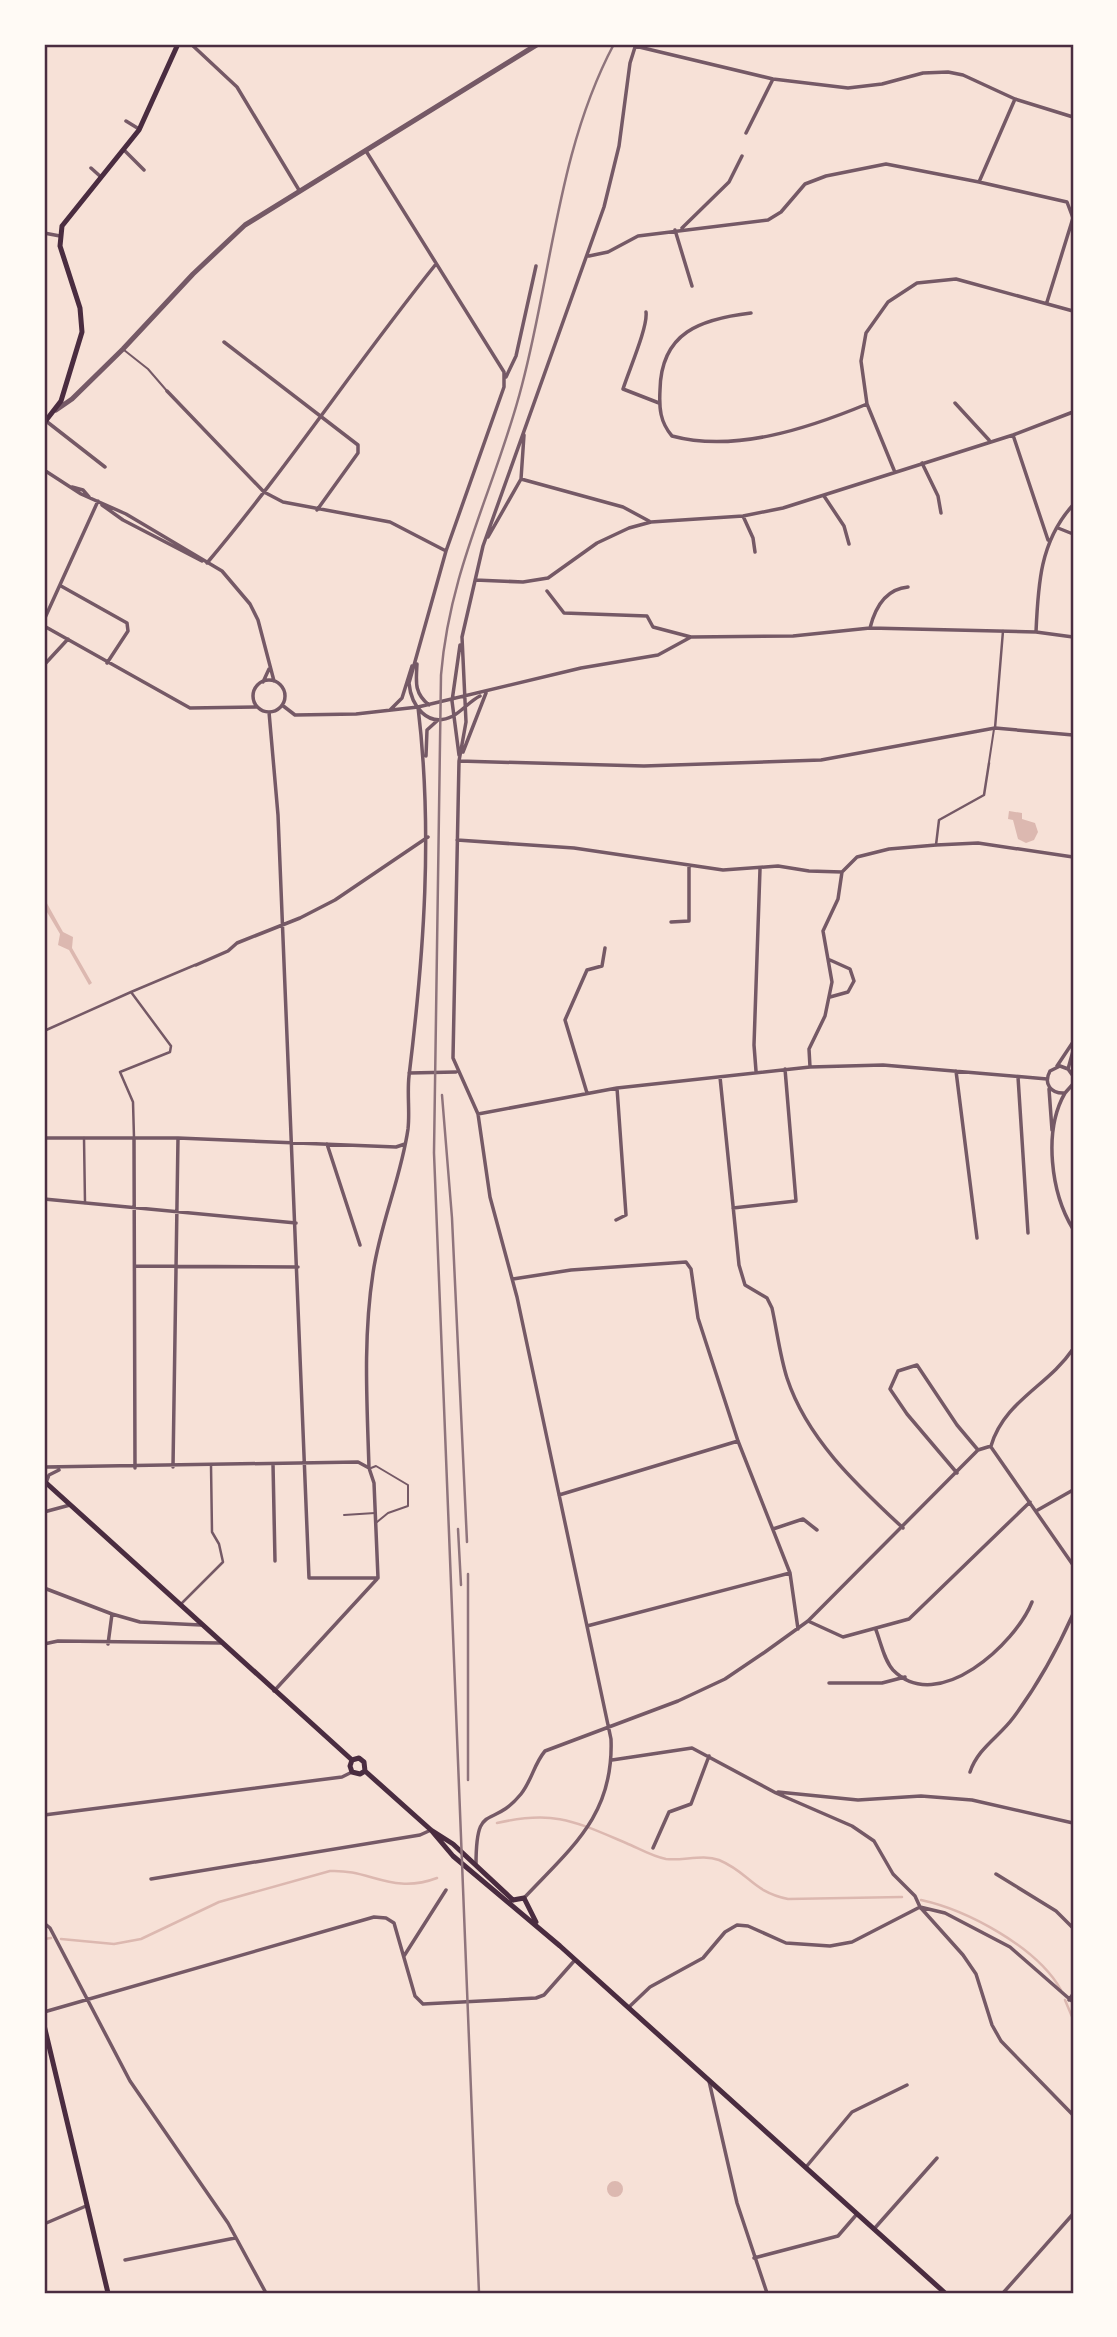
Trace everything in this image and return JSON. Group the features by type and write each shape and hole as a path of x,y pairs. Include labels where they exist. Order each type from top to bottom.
{"main road":[{"path":"45,422 56,410 75,364 82,332 80,308 62,256 60,236 70,213 125,151 139,130 178,44"},
{"path":"45,1482 352,1760"},
{"path":"365,1771 360,1774 352,1772 349,1766 352,1760 359,1758 364,1762 365,1771 431,1830 461,1851 513,1900 516,1909"},
{"path":"431,1830 453,1856 540,1928 945,2293"},
{"path":"513,1900 520,1896 524,1898 526,1907 540,1928"},
{"path":"516,1909 526,1907"},
{"path":"44,2025 108,2293"}],"street":[{"path":"191,44 237,87 299,190"},
{"path":"56,410 72,399 123,349 229,238 267,209 538,44"},
{"path":"524,1898 594,1821 607,1789 612,1760 609,1726 513,1279 491,1196 478,1115 453,1058 459,761 452,701 462,636 483,546 589,256 619,146 635,45 773,79 848,88 882,84 923,73 948,72 963,75 1015,99 1073,117"},
{"path":"746,133 773,79"},
{"path":"979,182 1015,99"},
{"path":"125,121 139,130"},
{"path":"365,149 501,365 505,379"},
{"path":"125,151 144,170"},
{"path":"681,229 729,182 742,156"},
{"path":"589,256 608,252 638,236 768,220 780,212 805,184 826,176 886,164 1067,202 1073,218 1047,302"},
{"path":"91,168 101,177"},
{"path":"675,230 692,286"},
{"path":"44,233 60,236"},
{"path":"207,563 436,264"},
{"path":"486,693 465,704 454,715 440,719 427,718 410,699 409,683 446,551 505,379 516,356 536,266"},
{"path":"894,470 867,404 861,361 866,333 888,302 908,288 938,279 956,279 1073,311"},
{"path":"646,312 647,324 639,337 623,389 659,403"},
{"path":"751,313 725,315 688,330 668,351 660,374 659,403 666,429 672,436 687,440 756,438 806,427 867,404"},
{"path":"224,342 358,445 358,453 317,510"},
{"path":"167,391 264,492 283,502 390,522 446,551"},
{"path":"955,404 989,440"},
{"path":"475,580 523,582 548,578 597,543 651,522 743,516 824,496 894,470 1013,435 1073,412"},
{"path":"45,422 105,467"},
{"path":"483,546 522,478 524,429"},
{"path":"1013,435 1048,540"},
{"path":"922,463 938,496 941,513"},
{"path":"44,470 70,486 83,490 123,520 207,563 224,575 250,604 258,620 267,645 269,669 274,681 283,690 282,705"},
{"path":"522,478 623,507 651,522"},
{"path":"824,496 844,526 849,544"},
{"path":"44,620 100,502"},
{"path":"1037,632 1038,592 1048,540 1073,505"},
{"path":"743,516 753,538 755,552"},
{"path":"1058,527 1073,534"},
{"path":"61,586 127,623 128,631 107,663"},
{"path":"870,628 876,607 897,588 908,587"},
{"path":"547,591 564,613 647,616 653,627 691,637 793,636 870,628 1037,632 1073,637"},
{"path":"44,626 190,708 247,706 269,712"},
{"path":"995,728 1003,631"},
{"path":"459,761 466,722 462,636"},
{"path":"282,705 295,715 418,707 486,693 581,668 658,655 691,637"},
{"path":"44,665 68,639"},
{"path":"417,654 415,687 420,698 429,705"},
{"path":"390,710 402,698 408,672 417,654"},
{"path":"247,706 253,698 255,688 263,681 269,669"},
{"path":"263,681 274,681"},
{"path":"459,761 486,693"},
{"path":"253,698 257,707"},
{"path":"269,712 282,705"},
{"path":"418,707 426,772"},
{"path":"269,712 278,816 307,1464 309,1578 378,1578"},
{"path":"274,1691 378,1578 374,1483 369,1468 366,1331 373,1270 405,1144 421,976 428,837 427,730 440,719"},
{"path":"459,761 644,766 821,760 995,728 1073,735"},
{"path":"936,845 939,820 984,795 989,763"},
{"path":"44,1031 228,951 237,943 282,926 335,900 428,837"},
{"path":"457,840 574,848 689,867 760,869 778,866 842,872"},
{"path":"810,1067 809,1049 825,1016 830,997 830,960 823,931 838,900 842,872 857,857 889,849 978,844 1073,857"},
{"path":"671,922 689,921 689,867"},
{"path":"756,1071 754,1045 760,869"},
{"path":"587,1093 565,1020 587,970 602,966 605,948"},
{"path":"830,960 850,969 854,981 848,992 830,997"},
{"path":"131,992 171,1046 170,1052 120,1072 133,1102 136,1208 135,1468"},
{"path":"1073,1042 1056,1067 1050,1071 1047,1079 1060,1201 1073,1229"},
{"path":"1068,1069 1073,1051"},
{"path":"478,1115 617,1088 810,1067 883,1065 1047,1079"},
{"path":"1056,1067 1068,1069 1073,1076"},
{"path":"733,1208 796,1201 785,1069"},
{"path":"956,1071 977,1238"},
{"path":"410,1073 457,1072"},
{"path":"720,1077 736,1236 745,1285 767,1298 772,1308 786,1376 810,1425 856,1485 902,1528"},
{"path":"1017,1077 1028,1233"},
{"path":"1053,1132 1057,1105 1073,1084"},
{"path":"1049,1087 1056,1093 1065,1093"},
{"path":"616,1220 626,1215 617,1088"},
{"path":"83,1138 85,1203"},
{"path":"44,1139 178,1138 396,1147 405,1144"},
{"path":"173,1467 178,1138"},
{"path":"327,1144 360,1245"},
{"path":"44,1199 296,1223"},
{"path":"513,1279 571,1270 685,1262 691,1269 698,1318 712,1354 738,1441 790,1573 798,1629"},
{"path":"135,1266 298,1267"},
{"path":"1073,1349 1066,1360 1013,1406 996,1428 990,1446 1073,1565"},
{"path":"957,1472 907,1414 890,1389 898,1371 917,1365 957,1425 978,1450"},
{"path":"559,1495 738,1441"},
{"path":"476,1865 476,1834 480,1825 520,1796 537,1761 545,1751 678,1701 725,1679 798,1629 978,1450 990,1446"},
{"path":"44,1466 135,1468 358,1462 369,1468"},
{"path":"272,1464 275,1561"},
{"path":"180,1605 223,1562 219,1544 212,1532 211,1465"},
{"path":"45,1482 49,1475 65,1468"},
{"path":"1036,1511 1073,1490"},
{"path":"808,1621 843,1637 909,1619 1030,1502"},
{"path":"44,1511 70,1505"},
{"path":"773,1529 803,1519 817,1530"},
{"path":"587,1626 790,1573"},
{"path":"44,1588 140,1622 202,1625"},
{"path":"876,1630 894,1671 928,1683 967,1676 983,1664 1027,1616 1032,1602"},
{"path":"108,1644 112,1614"},
{"path":"970,1772 980,1752 1013,1719 1054,1656 1073,1615"},
{"path":"44,1644 58,1641 108,1644 221,1643"},
{"path":"829,1684 882,1683 905,1677"},
{"path":"612,1760 692,1748 776,1793 852,1826 874,1842 893,1874 964,1955 976,1975 992,2025 1001,2041 1073,2115"},
{"path":"653,1848 669,1812 691,1804 709,1756"},
{"path":"44,1815 342,1777 352,1772"},
{"path":"776,1793 858,1800 921,1796 972,1800 1073,1823"},
{"path":"151,1879 420,1835 431,1830"},
{"path":"996,1874 1056,1911 1073,1927"},
{"path":"404,1956 446,1890"},
{"path":"628,2007 650,1987 703,1958 725,1931 737,1925 748,1926 786,1943 830,1946 852,1942 920,1907 945,1913 1010,1947 1030,1961 1071,2001 1073,1994"},
{"path":"44,2012 374,1917 386,1918 394,1923 415,1996 423,2004 458,2000 536,1998 544,1995 575,1960"},
{"path":"44,1923 50,1928 130,2081 235,2238 266,2293"},
{"path":"709,2081 754,2258 767,2293"},
{"path":"806,2167 852,2112 907,2085"},
{"path":"874,2229 937,2158"},
{"path":"44,2224 86,2206"},
{"path":"754,2258 838,2236 858,2214"},
{"path":"1003,2293 1073,2214"},
{"path":"125,2260 235,2238"},
{"path":"100,2265 109,2263"}],"lane":[{"path":"123,349 148,369 167,391"},
{"path":"989,763 995,728"},
{"path":"369,1468 376,1466 408,1485 408,1506 388,1513 376,1523"},
{"path":"344,1515 376,1513"}],"shaded area":[{"path":"1009,811 1022,813 1022,819 1035,823 1038,832 1034,840 1026,843 1018,839 1013,820 1008,819"},
{"path":"44,898 63,932 73,937 72,948 92,983 89,985 69,950 58,945 60,934 44,907"},
{"path":"612,2181 618,2181 623,2189 621,2195 612,2197 607,2192 607,2186"}],"waterway":[{"path":"497,1823 534,1818 563,1820 661,1858 713,1858 738,1870 758,1887 788,1899 902,1897"},
{"path":"61,1939 114,1944 141,1939 219,1902 330,1871 344,1871 407,1884 437,1878"},
{"path":"921,1900 959,1912 1018,1945 1050,1974 1061,1990"},
{"path":"44,1939 51,1938"},
{"path":"1065,2000 1073,2019"}],"railway":[{"path":"479,2293 434,1153 441,675 446,635 464,562 522,385 568,168 595,84 614,44"},
{"path":"442,1095 452,1218 467,1542"},
{"path":"458,1529 461,1585"},
{"path":"468,1574 468,1780"}]}
